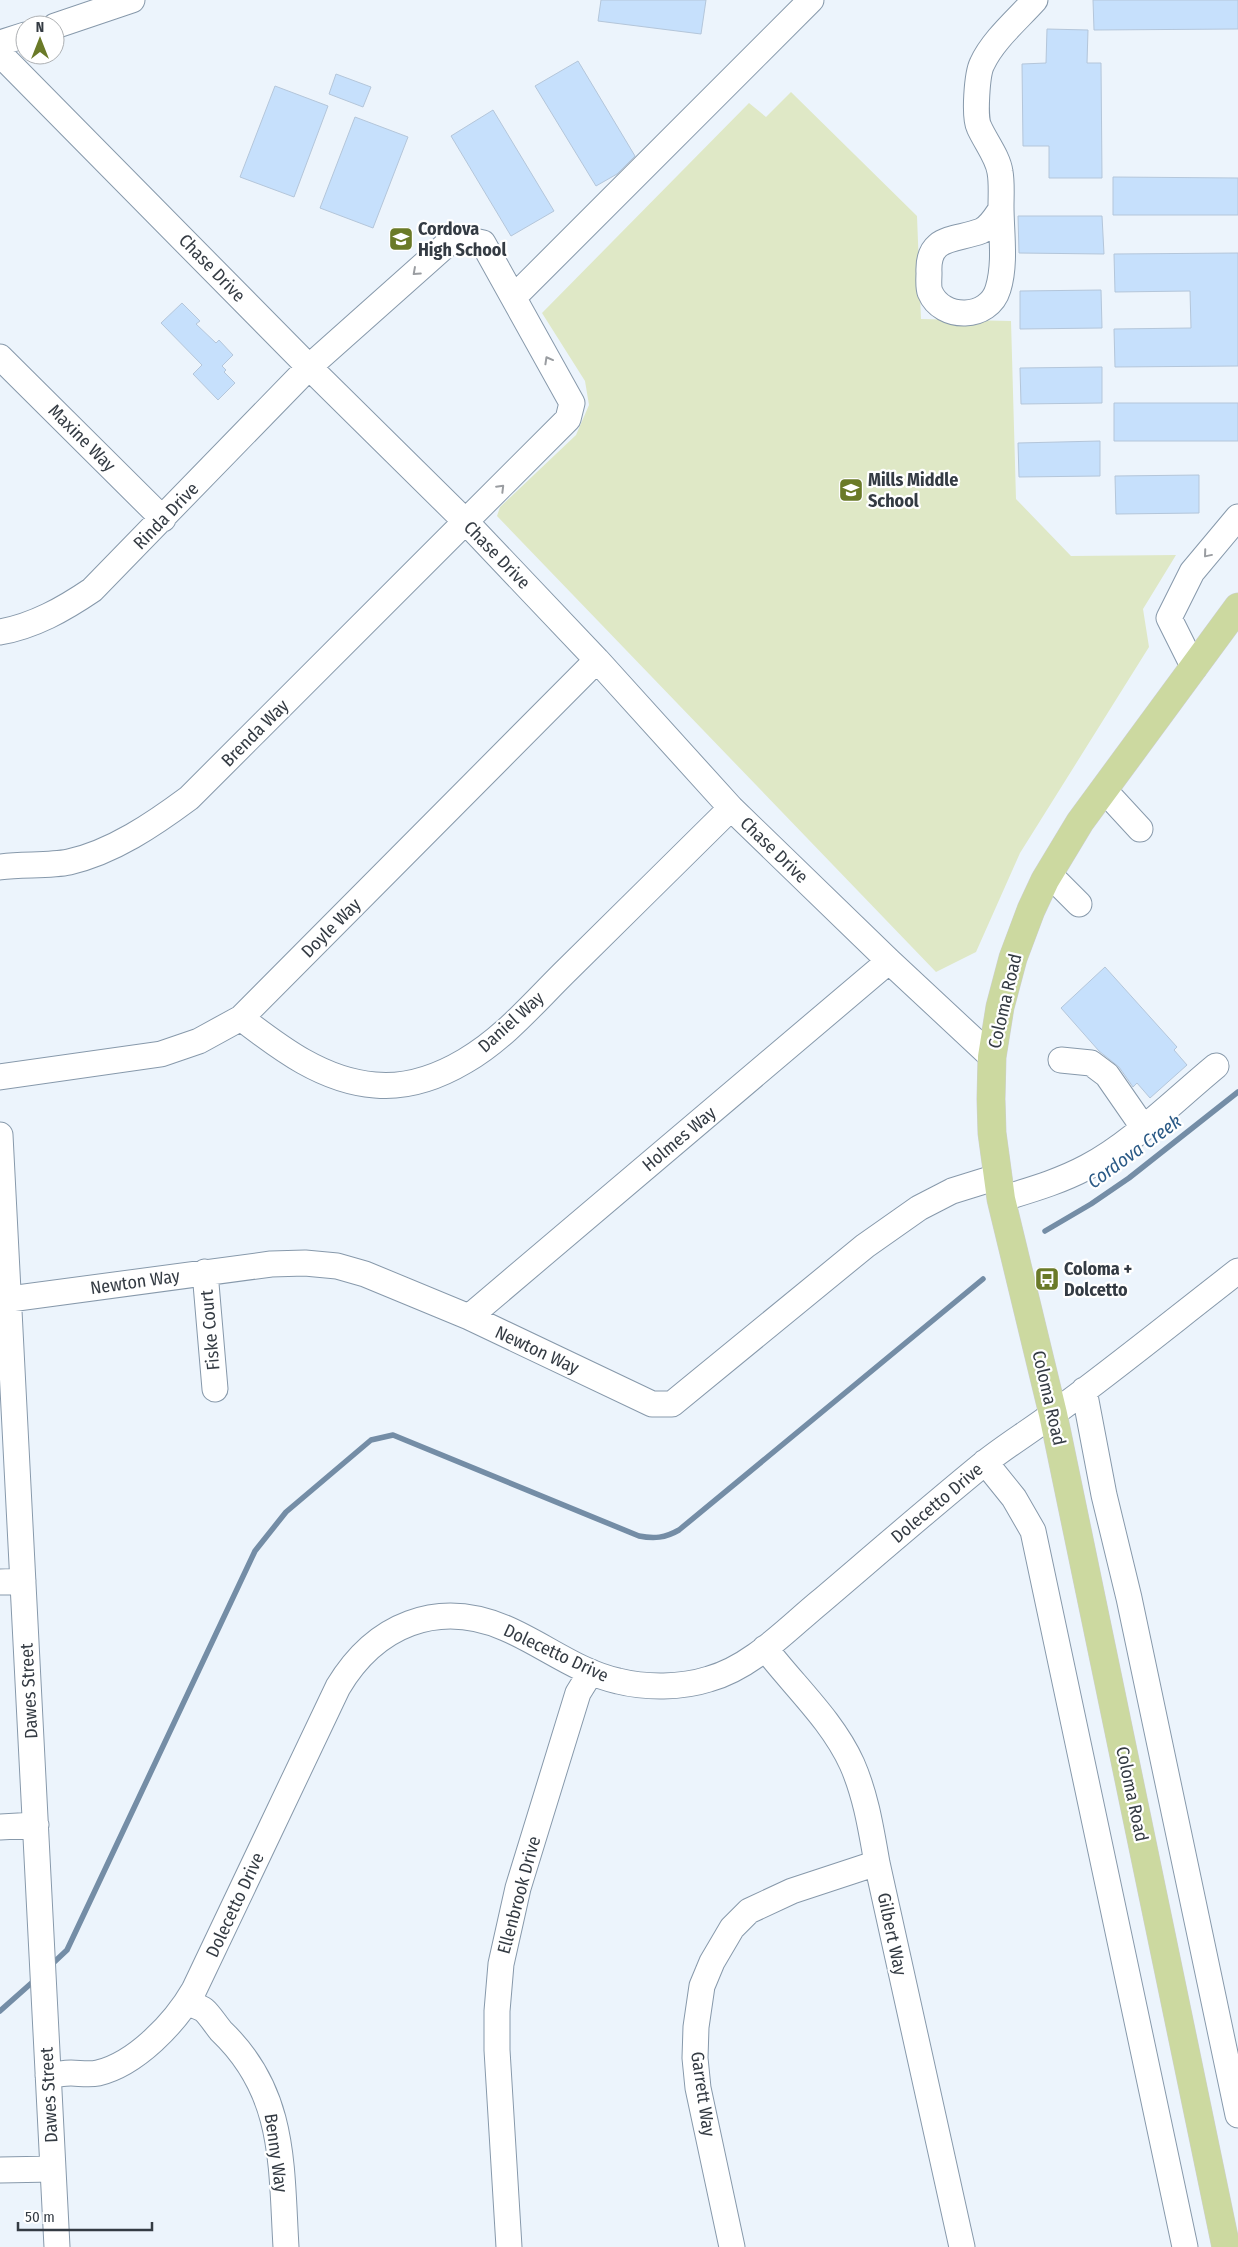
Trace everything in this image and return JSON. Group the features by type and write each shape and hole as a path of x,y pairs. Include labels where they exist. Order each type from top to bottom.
{"main road":[{"name":"Coloma Road","path":"1226,2247 1053,1414 999,1188 992,1133 992,1057 1000,1007 1013,958 1031,910 1048,874 1076,829 1238,607"}],"street":[{"path":"65,23 132,0"},
{"path":"514,298 811,0"},
{"path":"1001,209 1000,170 978,124 980,66 988,53 1036,0"},
{"path":"0,44 15,39"},
{"name":"Chase Drive","path":"0,54 308,367 466,522 597,660 731,808 888,961 992,1057"},
{"name":"Rinda Drive","path":"0,632 39,621 67,607 92,590 163,519 308,367 454,237 484,243 514,298"},
{"name":"Brenda Way","path":"0,866 68,862 100,851 132,836 169,813 203,786 568,420 572,403 514,298"},
{"name":"Maxine Way","path":"0,357 163,519"},
{"path":"1194,668 1169,618 1192,572 1238,517"},
{"name":"Doyle Way","path":"0,1077 161,1054 199,1041 241,1018 597,660"},
{"path":"1104,790 1140,829"},
{"name":"Daniel Way","path":"241,1018 272,1042 317,1070 348,1080 374,1085 400,1084 425,1080 449,1070 498,1038 731,808"},
{"path":"1048,874 1079,904"},
{"name":"Holmes Way","path":"469,1317 888,961"},
{"path":"1061,1060 1091,1063 1107,1074 1143,1127"},
{"name":"Newton Way","path":"10,1299 270,1264 305,1263 337,1266 365,1274 469,1317 652,1404 672,1404 865,1246 919,1208 952,1192 1056,1182 1088,1167 1143,1127 1216,1066"},
{"name":"Dawes Street","path":"0,1135 10,1299 11,1581 36,1825 57,2247"},
{"name":"Fiske Court","path":"205,1272 215,1389"},
{"name":"Dolecetto Drive","path":"48,2075 97,2073 115,2066 138,2053 157,2037 187,2003 338,1687 349,1668 374,1642 407,1624 426,1618 444,1616 481,1619 506,1628 591,1672 616,1681 664,1686 697,1682 723,1675 765,1648 985,1462 1053,1414 1238,1272"},
{"path":"1084,1390 1104,1494 1129,1598 1238,2115"},
{"path":"985,1462 1019,1506 1033,1531 1185,2247"},
{"name":"Gilbert Way","path":"765,1648 815,1707 839,1741 852,1764 869,1813 877,1863 962,2247"},
{"name":"Ellenbrook Drive","path":"509,2247 497,2050 497,2011 501,1964 518,1888 572,1712 578,1693 591,1672"},
{"path":"0,1827 36,1825"},
{"name":"Garrett Way","path":"732,2247 698,2088 695,2058 696,2027 702,1986 712,1962 732,1928 748,1911 792,1891 877,1863"},
{"name":"Benny Way","path":"187,2003 206,2011 212,2022 231,2040 257,2077 272,2109 280,2149 286,2247"},
{"path":"0,2170 52,2169"}],"green space":[{"path":"791,92 917,216 921,319 1011,321 1016,499 1071,556 1176,555 1143,609 1149,647 1020,853 976,952 936,972 497,516 500,507 576,435 589,405 585,381 542,313 749,103 766,117"}],"building":[{"path":"601,0 706,0 701,34 598,21"},
{"path":"1093,0 1238,0 1238,29 1094,30"},
{"path":"1047,29 1088,30 1087,63 1101,63 1102,178 1049,178 1049,146 1023,146 1022,64 1046,63"},
{"path":"578,61 635,156 617,174 596,186 535,86"},
{"path":"336,74 371,87 363,107 329,94"},
{"path":"275,86 328,106 294,197 240,177"},
{"path":"493,110 554,211 511,236 451,136"},
{"path":"355,117 408,137 373,228 320,208"},
{"path":"1113,177 1238,178 1238,215 1113,215"},
{"path":"1018,216 1102,216 1104,254 1019,253"},
{"path":"1238,253 1238,366 1115,367 1114,329 1191,328 1190,291 1115,292 1114,254"},
{"path":"1101,290 1102,328 1020,329 1020,291"},
{"path":"182,303 200,321 196,324 216,343 219,340 233,355 222,366 226,370 224,372 235,383 218,400 193,374 202,365 161,323"},
{"path":"1102,367 1102,403 1021,404 1020,368"},
{"path":"1114,403 1238,403 1238,441 1114,441"},
{"path":"1100,441 1100,476 1019,477 1018,443"},
{"path":"1199,475 1199,513 1116,514 1115,476"},
{"path":"1105,967 1177,1047 1174,1050 1187,1065 1150,1098 1137,1083 1133,1087 1119,1067 1099,1051 1061,1008"}],"waterway":[{"name":"Cordova Creek","path":"1045,1231 1091,1204 1129,1178 1238,1092"},
{"path":"50,1966 67,1950 255,1551 286,1512 371,1440 393,1435 639,1536 655,1538 664,1536 679,1530 983,1279"},
{"path":"0,2011 36,1979"}],"place":[{"name":"Cordova High School","path":"401,239"},
{"name":"Mills Middle School","path":"851,490"},
{"name":"Coloma + Dolcetto","path":"1047,1279"}]}
